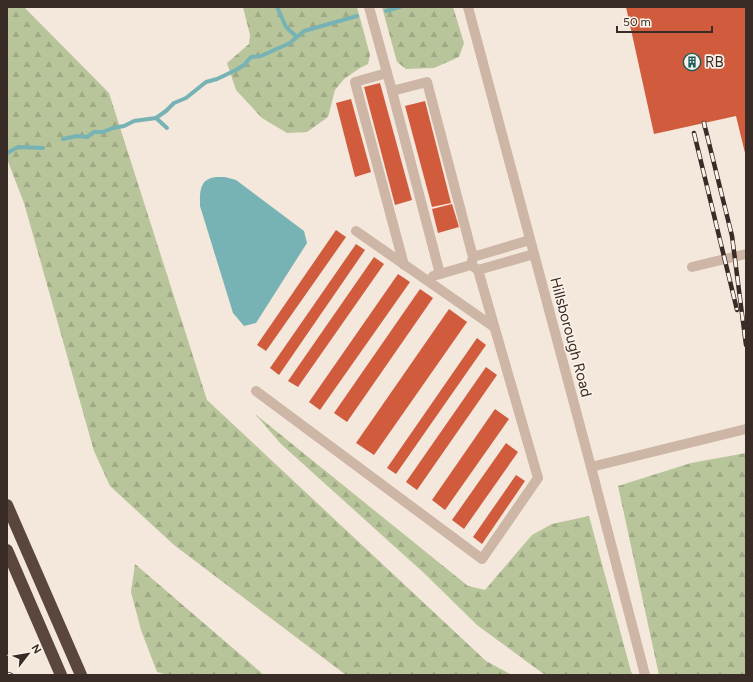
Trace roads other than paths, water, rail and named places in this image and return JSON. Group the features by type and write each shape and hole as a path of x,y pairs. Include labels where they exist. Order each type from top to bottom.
{"highway":[{"path":"7,505 81,675"},
{"path":"7,550 61,675"}],"street":[{"path":"369,7 440,274"},
{"name":"Hillsborough Road","path":"468,7 645,675"},
{"path":"387,73 355,82 404,264"},
{"path":"256,391 482,560 538,478 474,264 427,82 392,91"},
{"path":"356,232 494,327"},
{"path":"424,278 474,264 530,240"},
{"path":"474,264 534,254"},
{"path":"692,267 746,254"},
{"path":"591,467 746,429"}],"water":[{"path":"225,177 236,180 304,231 307,243 256,323 244,326 233,313 200,206 203,183 210,178"}],"waterway":[{"path":"277,7 286,27 297,37"},
{"path":"386,11 400,7"},
{"path":"63,139 77,136 87,137 94,132 103,132 124,126 134,121 156,118 174,103 186,98 206,82 217,79 236,70 244,65 251,57 261,56 290,43 304,31 357,16"},
{"path":"156,118 167,128"},
{"path":"7,153 18,147 43,148"}],"railway":[{"path":"705,128 704,123 732,236 746,345"},
{"path":"694,133 737,310"},
{"path":"7,674 11,675"}],"place":[{"name":"RB","path":"692,62"}]}
